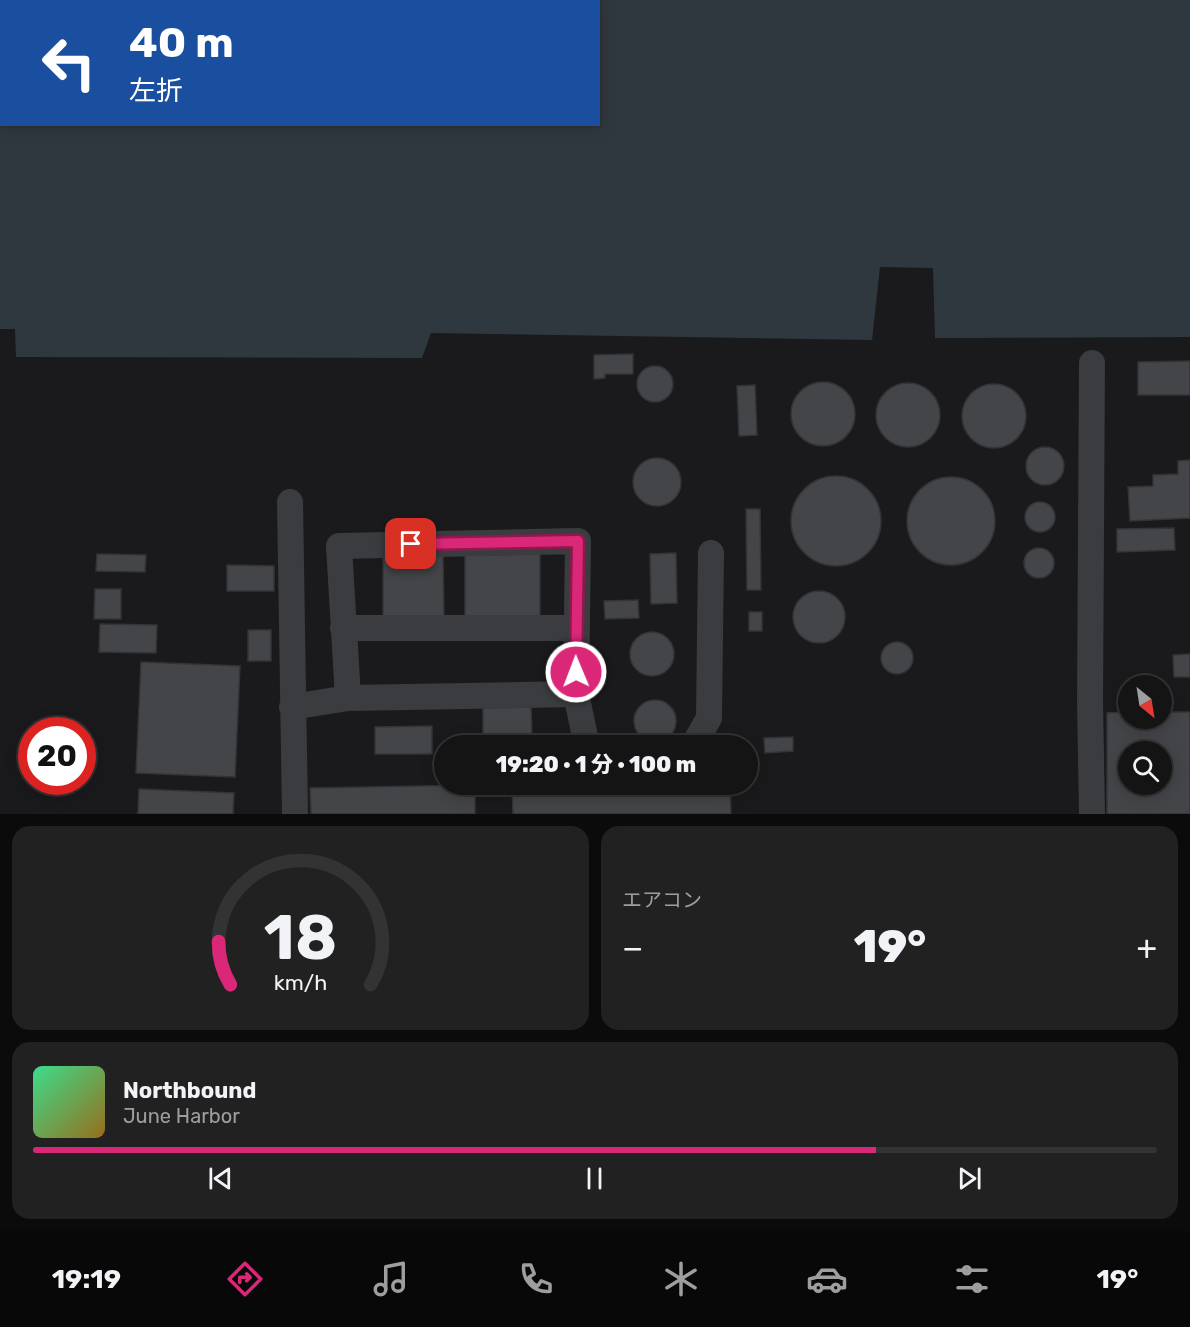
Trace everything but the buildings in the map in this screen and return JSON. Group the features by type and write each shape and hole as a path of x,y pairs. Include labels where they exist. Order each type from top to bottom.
{"street":[{"path":"1092,363 1090,701 1092,814"},
{"path":"290,502 295,814"},
{"path":"348,698 339,546 578,541 575,628 576,694 585,735"},
{"path":"699,735 709,718 711,553"},
{"path":"343,628 575,628"},
{"path":"292,707 348,698 576,694"}],"shaded area":[{"path":"600,0 1190,0 1190,337 935,338 933,268 880,267 872,340 431,333 422,358 16,357 15,329 0,329 0,126 600,126"}],"route":[{"path":"411,544 578,541 576,672"}]}
